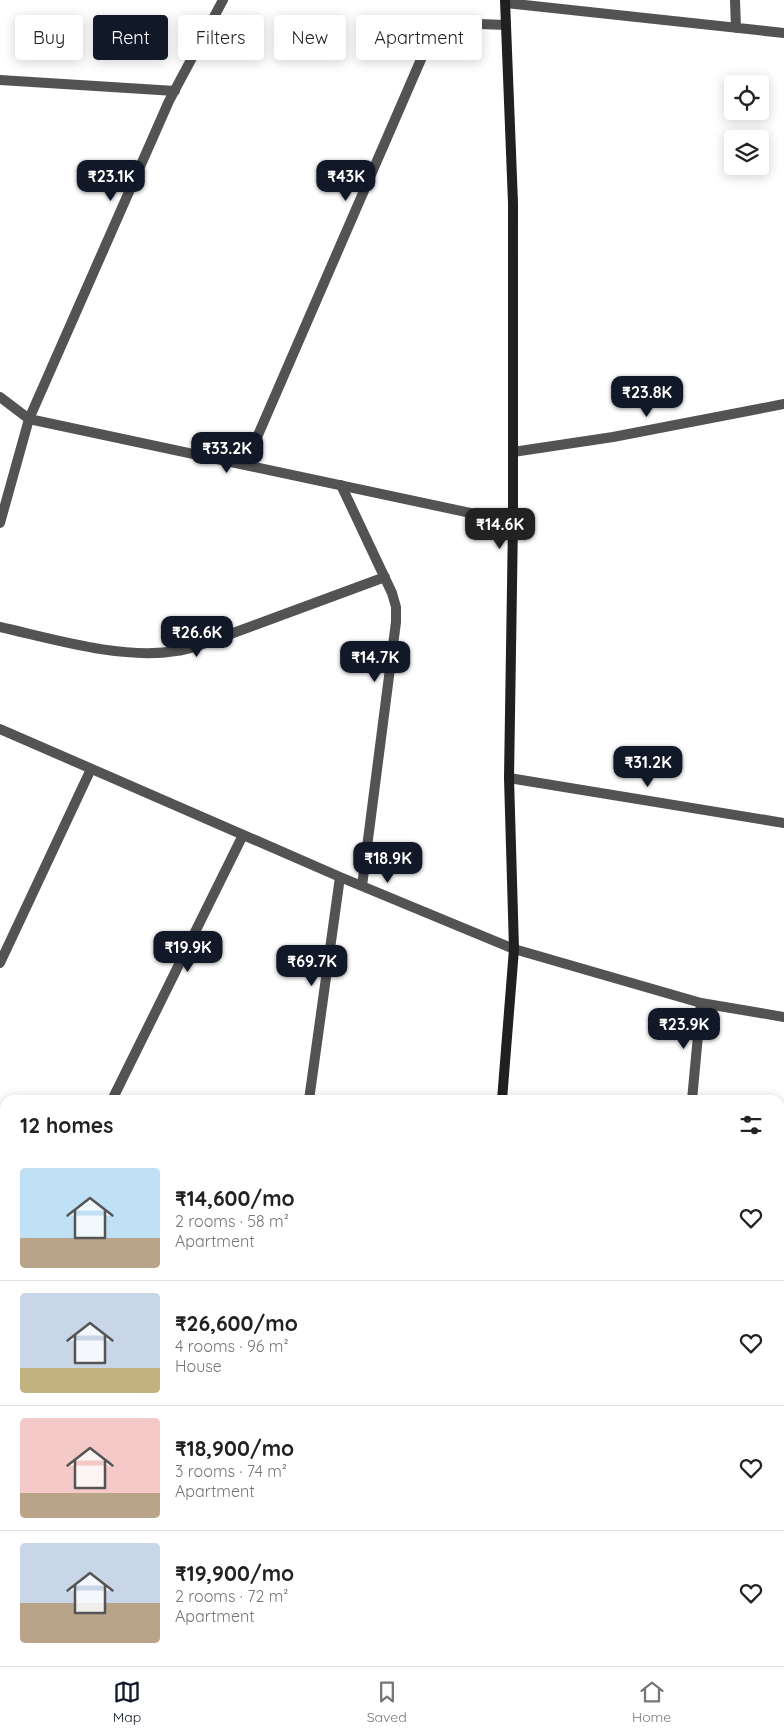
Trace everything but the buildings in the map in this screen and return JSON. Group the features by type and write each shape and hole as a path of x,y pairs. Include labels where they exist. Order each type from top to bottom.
{"street":[{"path":"0,522 29,419 175,91 222,0"},
{"path":"735,0 736,28"},
{"path":"502,1095 514,949 509,778 513,522 513,203 505,2 784,33"},
{"path":"245,465 432,34 441,25 453,23 506,25"},
{"path":"0,80 175,91"},
{"path":"0,397 29,419 513,522"},
{"path":"513,452 613,437 784,404"},
{"path":"342,486 392,593 396,607 396,622 362,886"},
{"path":"0,627 79,645 113,650 147,654 176,651 206,643 384,577"},
{"path":"0,729 340,877 514,949 701,1003 784,1018"},
{"path":"0,964 91,769"},
{"path":"509,778 784,824"},
{"path":"114,1095 243,835"},
{"path":"310,1095 340,877"},
{"path":"692,1095 701,1003"}]}
